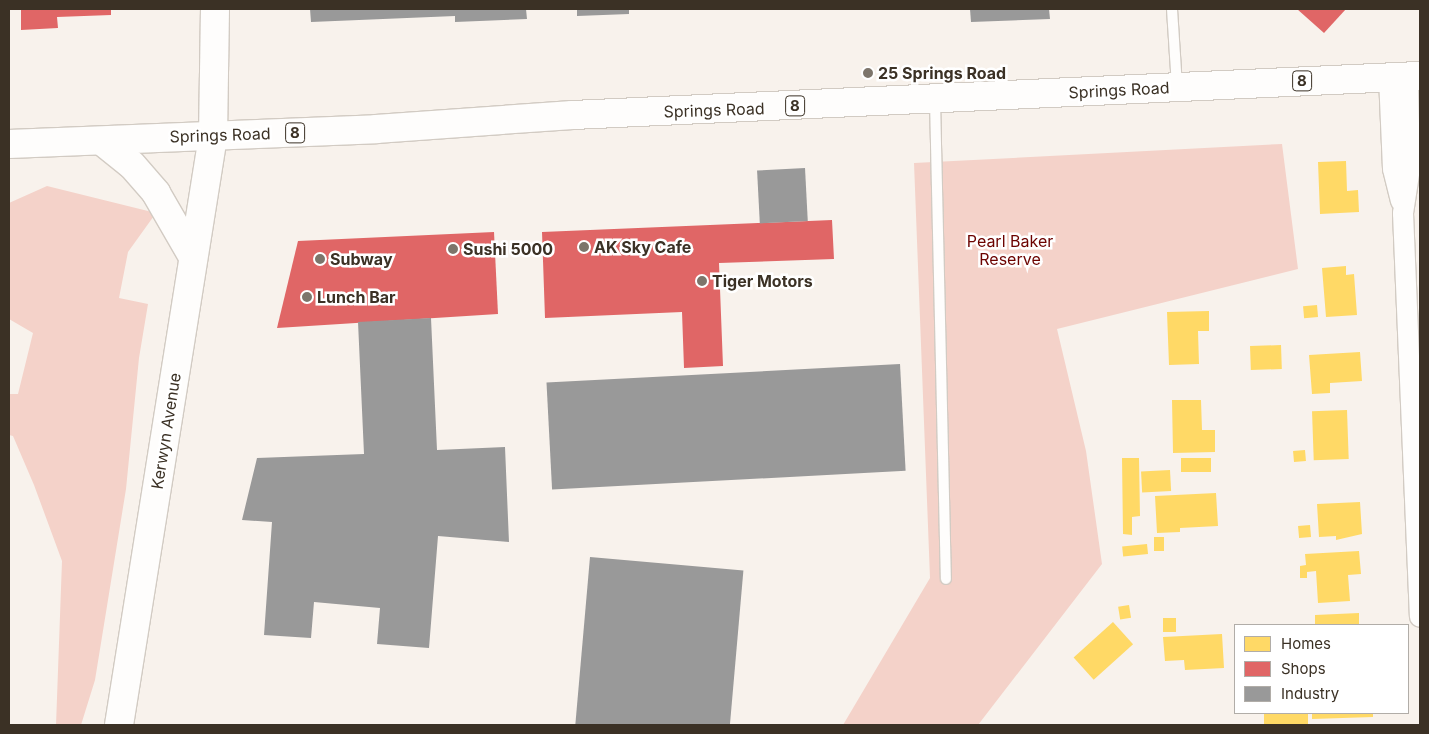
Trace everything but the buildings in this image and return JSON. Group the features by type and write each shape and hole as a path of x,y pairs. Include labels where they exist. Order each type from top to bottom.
{"main road":[{"name":"Kerwyn Avenue","path":"120,725 213,136 215,9"},
{"name":"Springs Road","path":"9,144 376,129 573,115 1406,76"},
{"path":"102,141 132,165 156,194 193,257"}],"street":[{"path":"1406,76 1410,168 1403,213 1420,617"}],"lane":[{"path":"1172,9 1177,88"},
{"path":"935,99 946,579"}],"green space":[{"name":"Pearl Baker Reserve","path":"1282,144 1298,269 1057,329 1086,451 1102,564 978,725 843,725 930,578 914,163"},
{"path":"47,186 156,213 128,252 119,298 148,304 139,358 126,489 95,680 81,725 56,725 62,561 34,485 13,436 9,435 9,394 18,394 33,333 9,319 9,203"}],"place":[{"name":"25 Springs Road","path":"868,73"},
{"name":"AK Sky Cafe","path":"584,247"},
{"name":"Sushi 5000","path":"453,249"},
{"name":"Subway","path":"320,259"},
{"name":"Tiger Motors","path":"702,281"},
{"name":"Lunch Bar","path":"307,297"}]}
